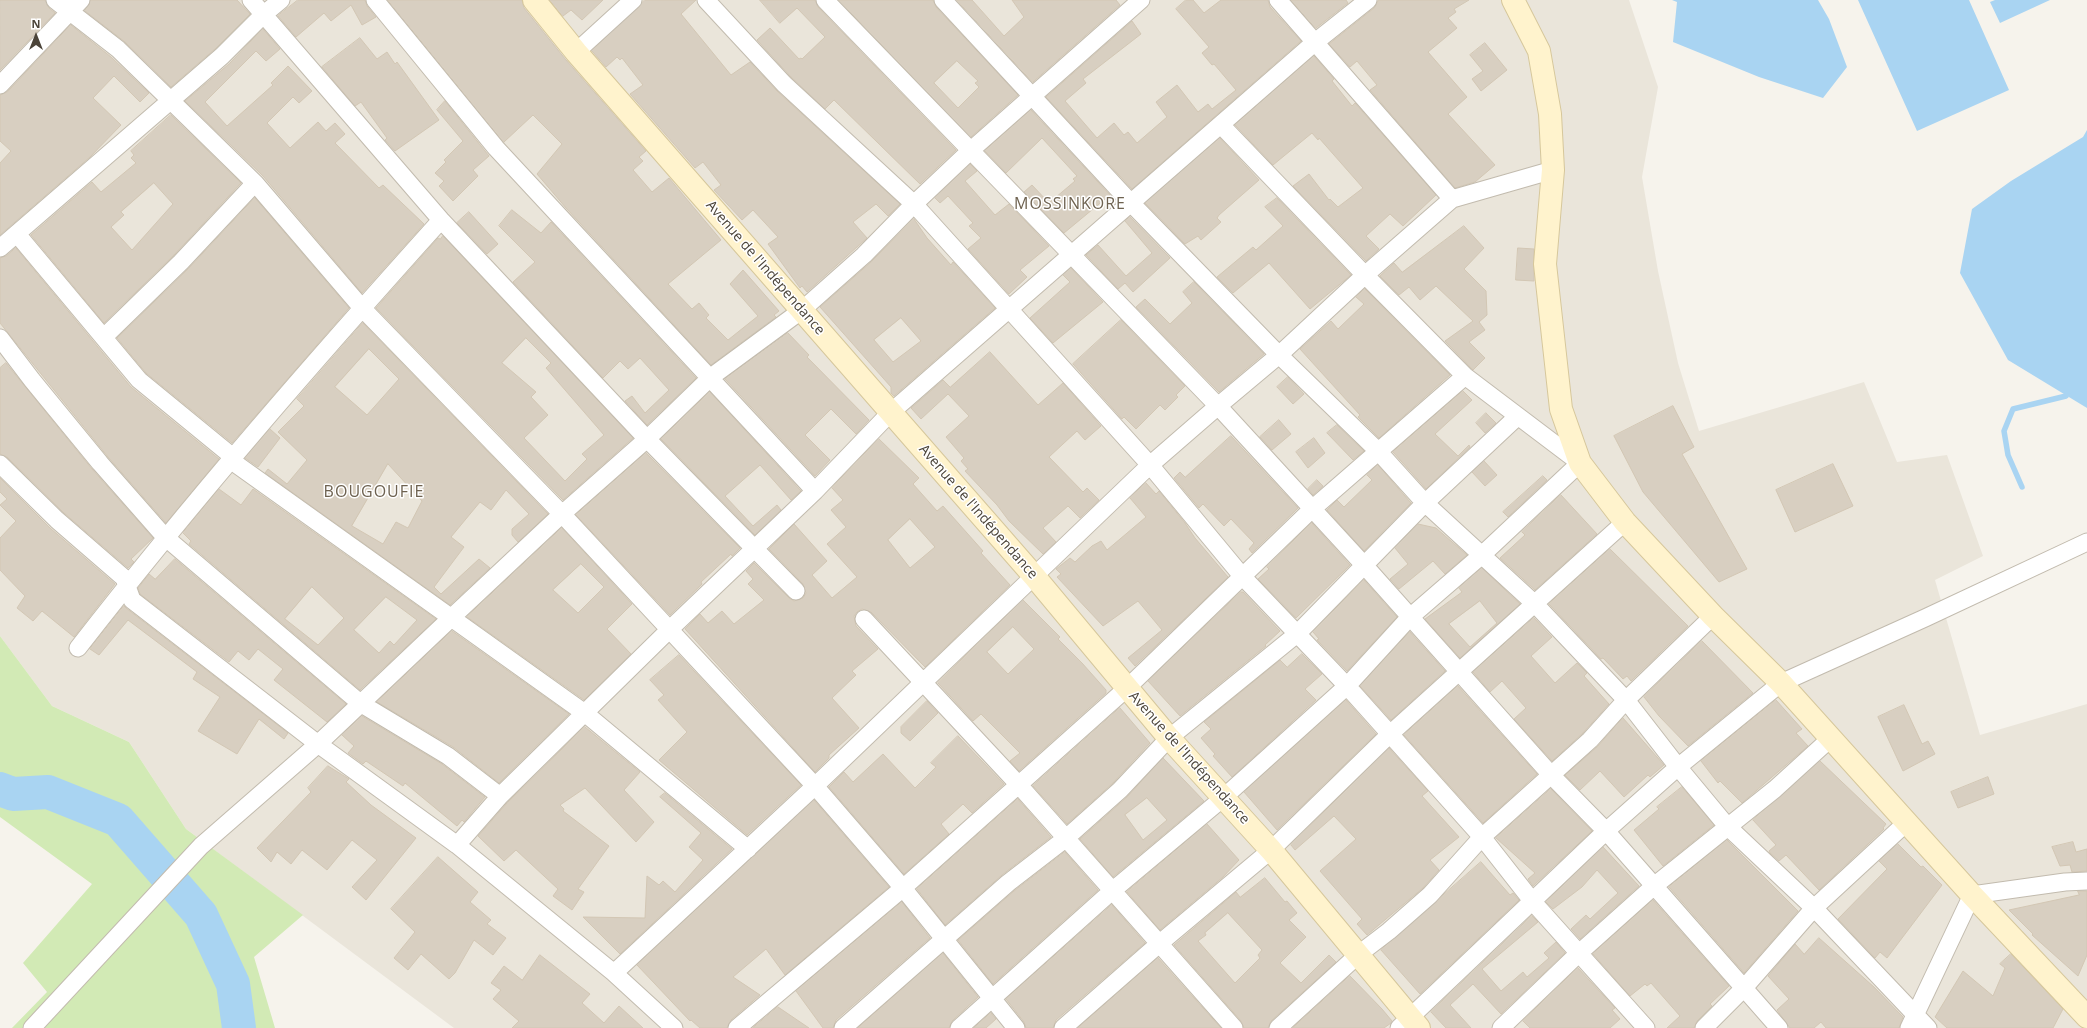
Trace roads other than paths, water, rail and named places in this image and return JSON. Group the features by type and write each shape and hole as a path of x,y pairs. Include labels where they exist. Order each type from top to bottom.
{"main road":[{"name":"Avenue de l'Indépendance","path":"534,0 576,52 1034,576 1169,738 1272,850 1359,954 1409,1025"},
{"path":"1513,0 1539,51 1550,114 1553,170 1545,264 1562,408 1580,463 1625,522 1713,616 1781,683 1906,823 2087,1017"}],"street":[{"path":"55,0 76,6 118,49 172,99 255,183 362,308 562,514 815,786 944,937 1016,1028"},
{"path":"251,0 441,220 647,439 796,591"},
{"path":"0,248 222,56 263,15 281,0"},
{"path":"375,0 496,148 711,377 815,491"},
{"path":"576,52 633,0"},
{"path":"706,0 784,84 914,204 1150,465 1242,576 1347,686 1482,837 1533,902 1578,954 1646,1028"},
{"path":"825,0 1071,256 1218,406 1552,776 1606,831 1779,1028"},
{"path":"943,0 1131,203 1279,355 1378,451 1425,503 1483,554 1535,604 1626,700 1678,767 1727,826 1814,908 1912,1021 1928,1028"},
{"path":"32,1028 201,846 318,744 562,514 647,439 711,377 802,310 864,255 914,204 970,151 1141,0"},
{"path":"1278,0 1314,43 1452,199"},
{"path":"458,845 500,796 586,714 669,630 756,549 815,491 890,413 1314,43 1368,0"},
{"path":"0,85 76,6"},
{"path":"959,1028 1112,891 1224,798 1347,686 1409,618 1483,554 1580,463 1465,376 1365,275 1221,124"},
{"path":"614,973 815,786 1150,465 1279,355 1365,275 1452,199 1553,170"},
{"path":"104,337 181,262 255,183"},
{"path":"78,648 165,537 362,308 441,220"},
{"path":"17,234 139,380 233,457 236,464 586,714 748,849"},
{"path":"0,338 90,451 165,537 360,703 448,756 500,796"},
{"path":"737,1028 903,888 1127,688 1311,510 1465,376"},
{"path":"843,1028 944,937 1008,883 1065,839 1120,790 1169,738 1297,634 1425,503 1518,416"},
{"path":"0,464 57,520 124,578 132,600 318,744 458,845 614,973 674,1028"},
{"path":"1062,1028 1160,942 1272,850 1390,734 1625,522"},
{"path":"1409,1025 1606,831 1678,767 1781,683 1925,618 2087,542"},
{"path":"1278,1028 1359,954 1389,931 1430,895 1482,837 1552,776 1590,740 1626,700 1713,616"},
{"path":"864,619 1018,784 1065,839 1160,942 1234,1028"},
{"path":"1501,1028 1578,954 1654,886 1775,789 1831,738"},
{"path":"1704,1028 1744,988 1814,908 1906,823"},
{"path":"1912,1021 1972,895 2065,882 2087,881"}],"water":[{"path":"1672,0 1818,0 1829,19 1847,67 1823,98 1759,77 1673,42 1677,2"},
{"path":"1858,0 1969,0 2009,90 1917,131"},
{"path":"1995,0 2050,0 2000,23 1990,2"},
{"path":"2087,130 2087,408 2008,360 1960,273 1972,209 2011,181 2083,137"}],"waterway":[{"path":"2022,487 2008,455 2004,431 2013,409 2066,396"},
{"path":"0,789 13,794 48,792 118,820 201,915 233,984 239,1028"}],"district":[{"name":"MOSSINKORE","path":"1070,204"},
{"name":"BOUGOUFIE","path":"374,492"}]}
